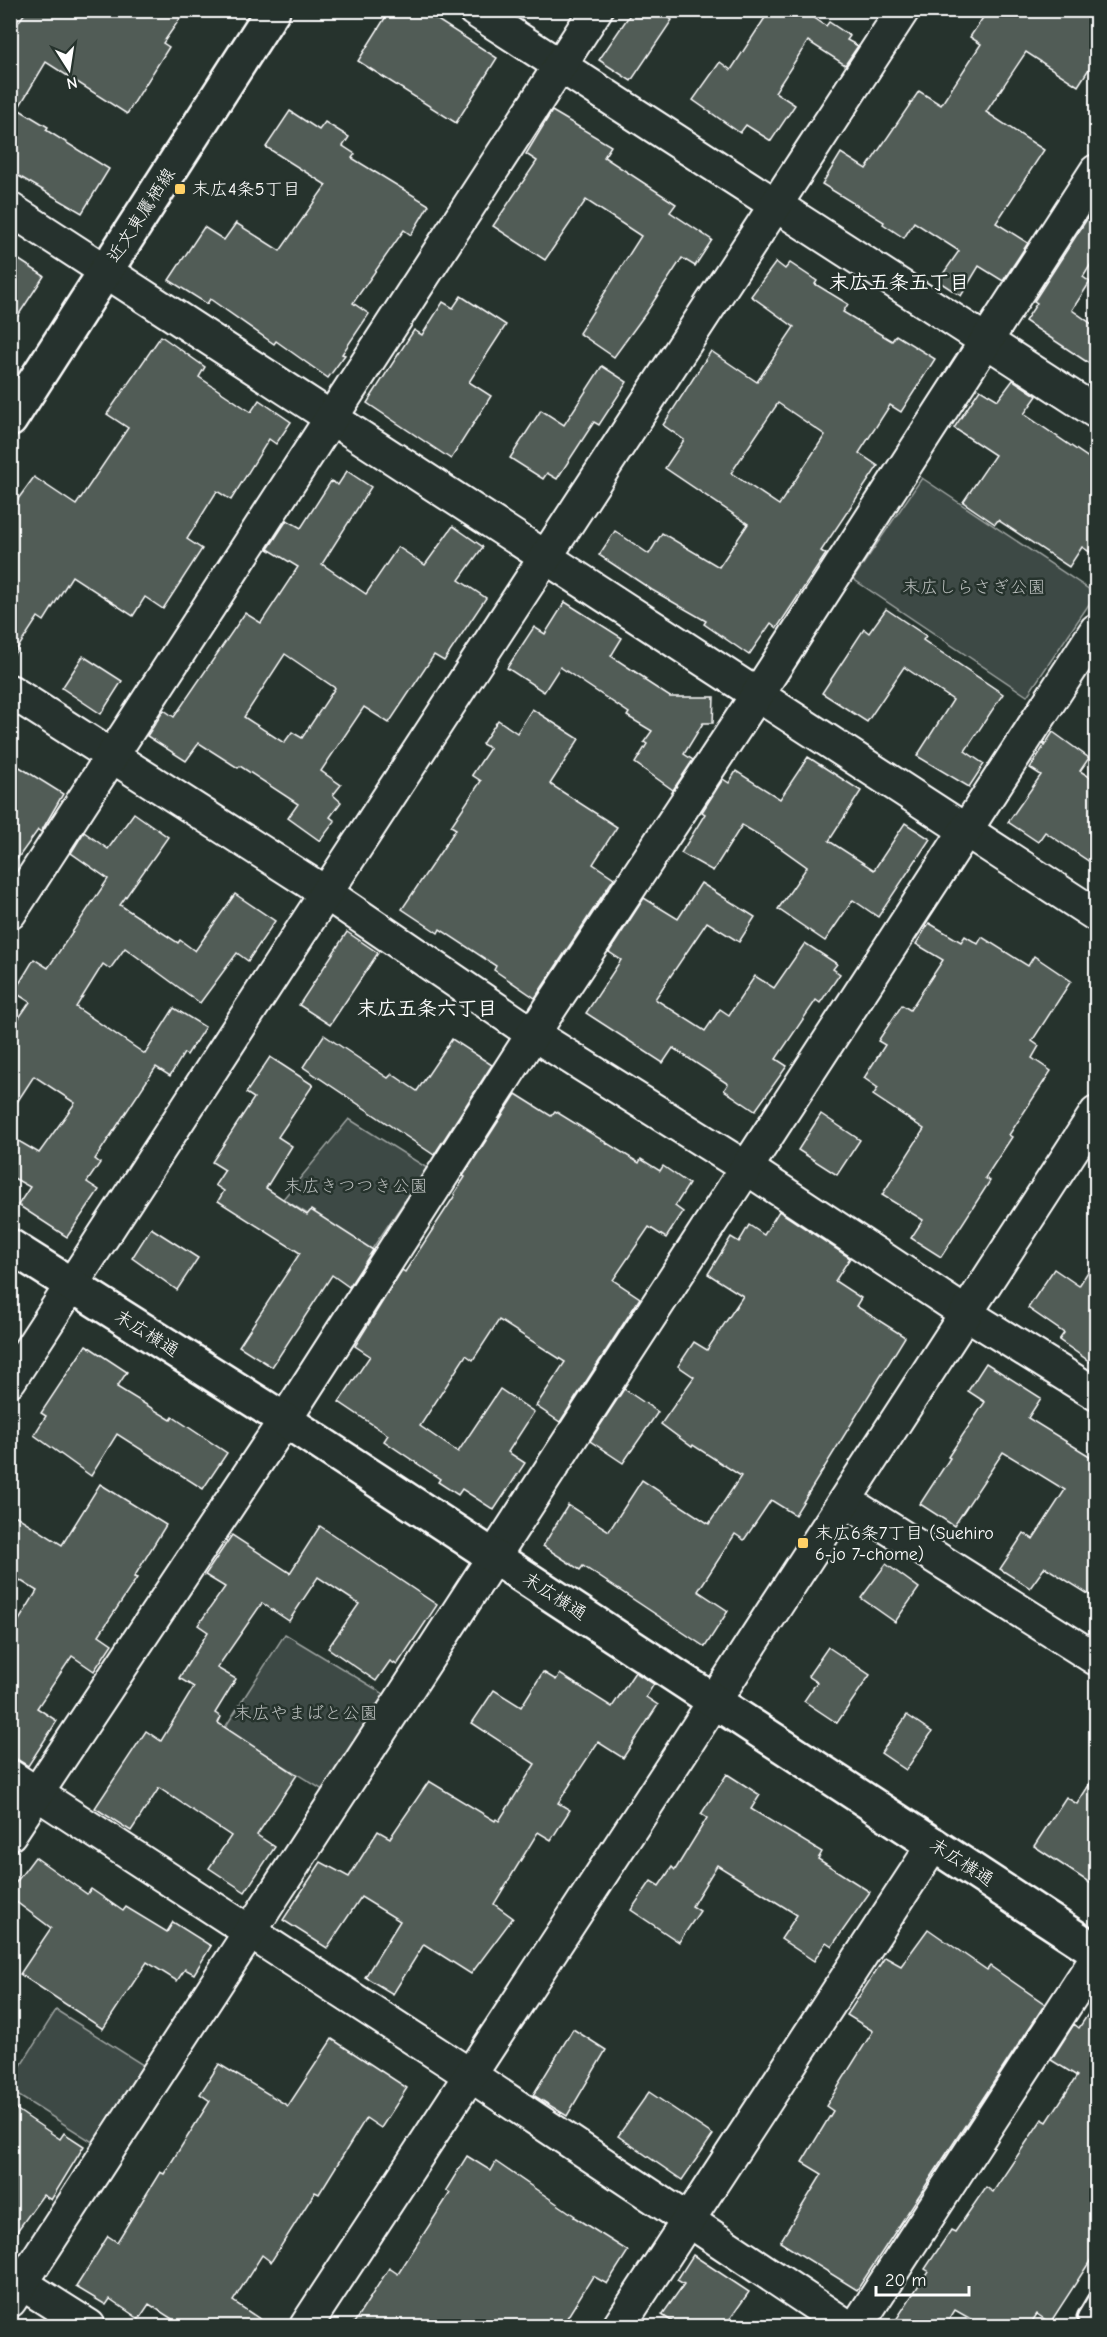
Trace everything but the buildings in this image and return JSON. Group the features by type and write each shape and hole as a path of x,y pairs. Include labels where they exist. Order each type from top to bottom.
{"street":[{"name":"近文東鷹栖線","path":"10,420 273,10"},
{"path":"474,10 1096,412"},
{"path":"10,913 596,10"},
{"path":"10,1380 903,10"},
{"path":"10,1834 285,1420 533,1034 757,695 1096,171"},
{"path":"10,209 1096,915"},
{"path":"89,2326 14,2287 249,1933 493,1556 748,1169 1096,630"},
{"path":"10,691 326,893 533,1034 748,1169 967,1314 1096,1394"},
{"path":"306,2326 846,1501 1096,1113"},
{"name":"末広横通","path":"10,1246 285,1420 1096,1951"},
{"path":"846,1501 1096,1659"},
{"path":"10,1776 470,2075 847,2326"},
{"path":"619,2326 934,1844"},
{"path":"857,2326 1096,1958"}],"lane":[{"path":"1086,2317 1096,2300"}],"green space":[{"name":"末広しらさぎ公園","path":"922,478 1096,594 1027,696 853,579"},
{"name":"末広きつつき公園","path":"349,1119 427,1168 370,1252 283,1199"},
{"name":"末広やまばと公園","path":"285,1634 389,1697 326,1792 224,1729"},
{"path":"56,2010 143,2065 94,2143 11,2091 10,2083"}],"place":[{"name":"末広4条5丁目","path":"180,189"},
{"name":"末広6条7丁目 (Suehiro 6-jo 7-chome)","path":"803,1543"}],"district":[{"name":"末広五条五丁目","path":"899,282"},
{"name":"末広五条六丁目","path":"427,1008"}]}
